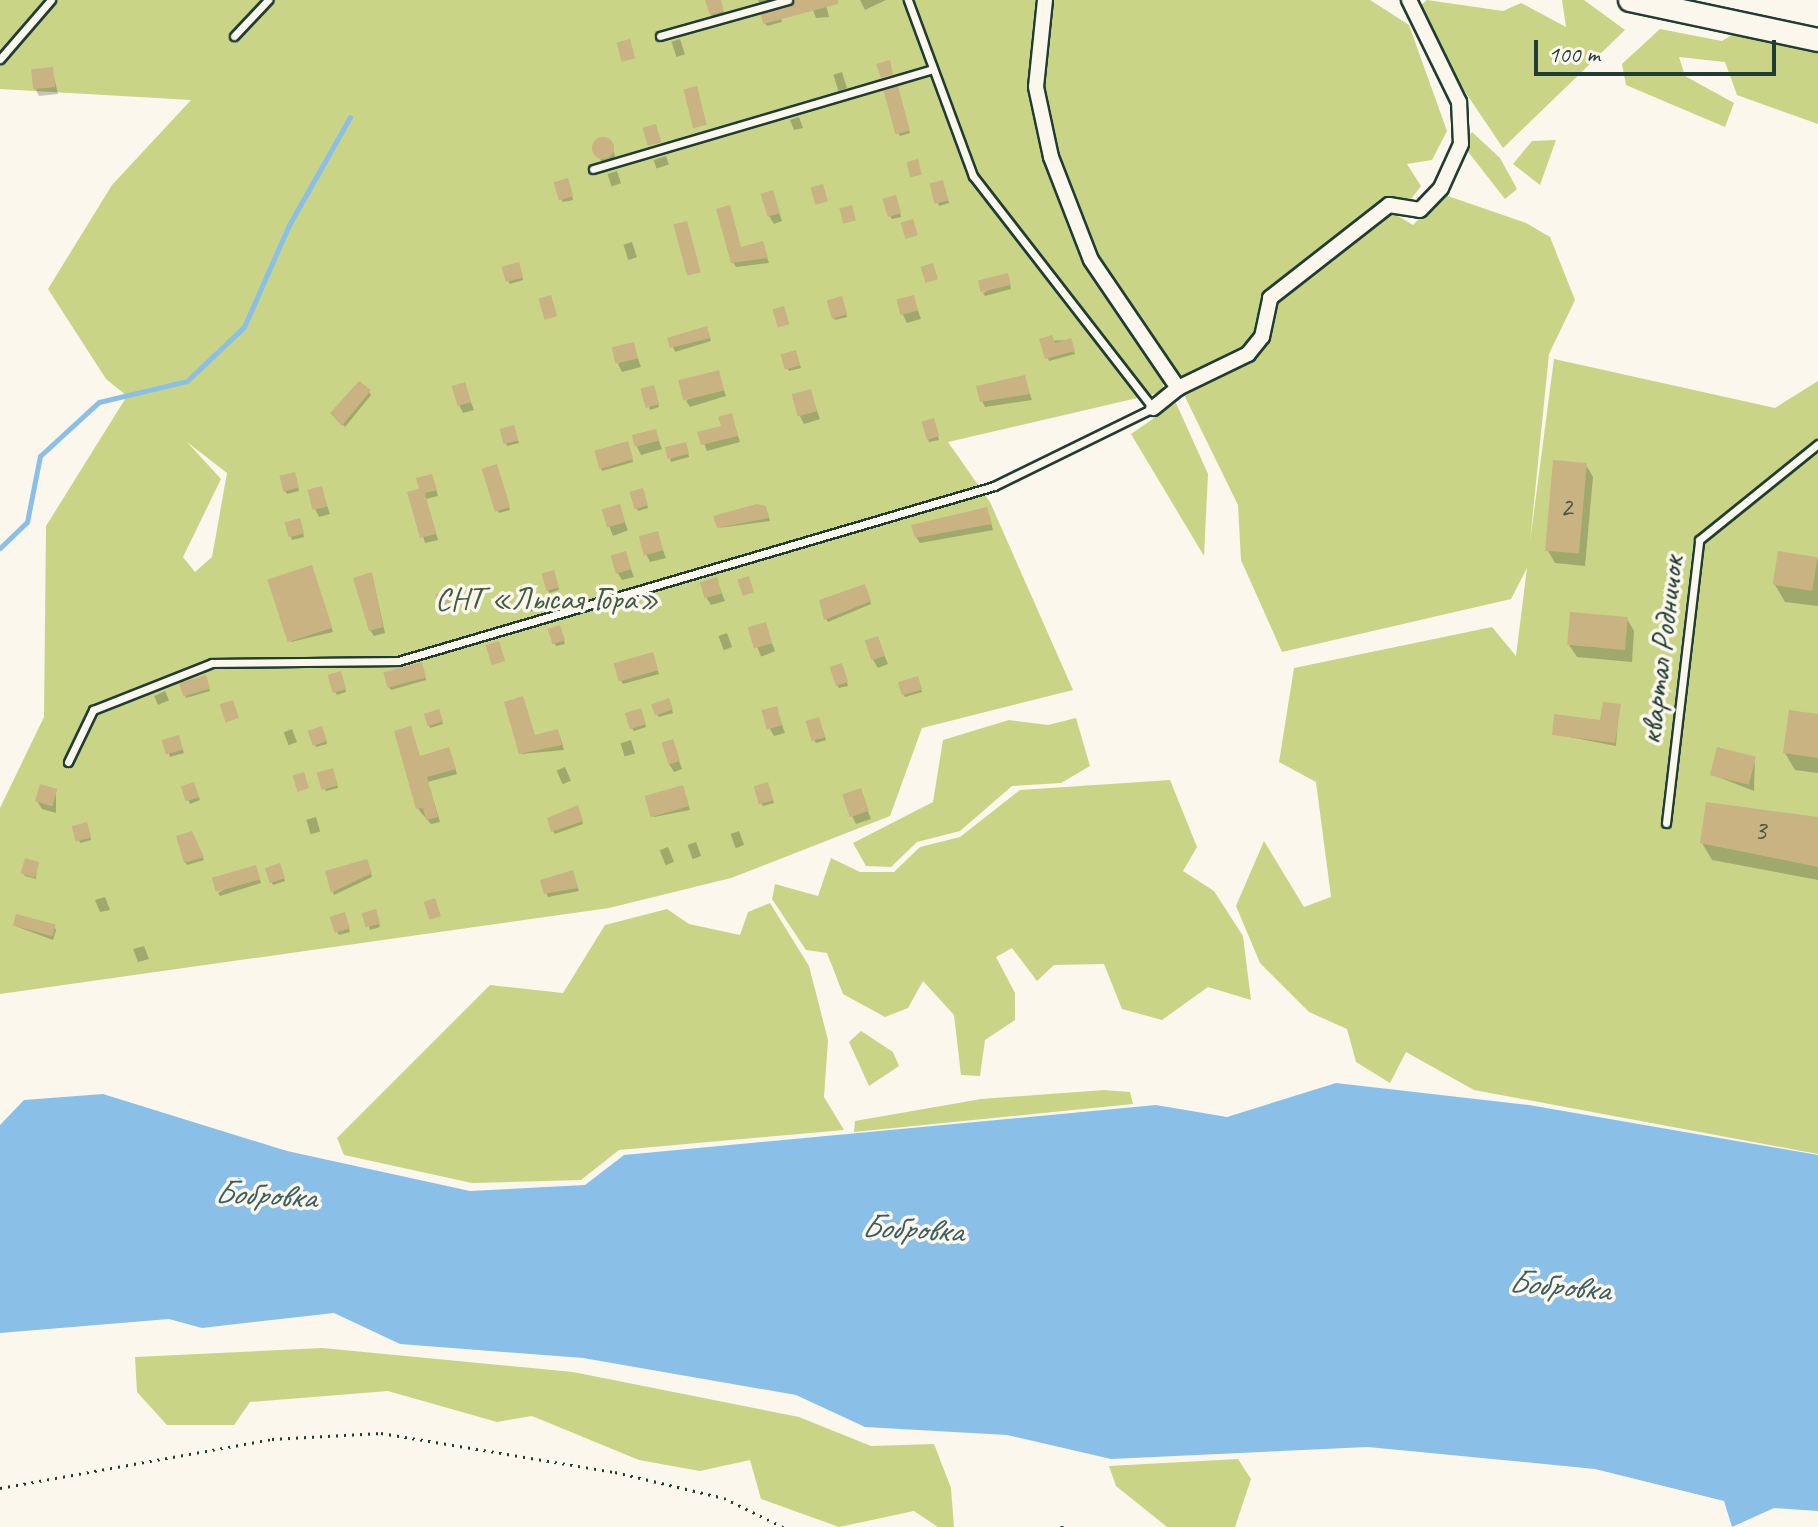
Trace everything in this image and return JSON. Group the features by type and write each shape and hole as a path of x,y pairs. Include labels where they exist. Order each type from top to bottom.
{"main road":[{"path":"1630,0 1818,40"}],"street":[{"path":"1045,0 1036,87 1067,206 1091,260 1178,388"},
{"path":"1153,408 1178,388 1248,354 1262,337 1270,298 1389,205 1420,210 1441,188 1461,144 1459,102 1409,0"}],"lane":[{"path":"0,59 51,0"},
{"path":"234,36 268,0"},
{"path":"660,36 788,0"},
{"path":"68,762 93,710 212,663 398,661 994,486 1153,408 973,176 908,0"},
{"path":"593,169 933,69"},
{"name":"квартал Родничок","path":"1666,823 1699,540 1818,444"}],"path":[{"path":"0,1488 272,1439 381,1433 615,1472 724,1498 783,1527"}],"green space":[{"name":"СНТ «Лысая Гора»","path":"0,0 1039,0 1033,107 1056,193 1088,264 1163,365 1163,392 948,442 990,502 1073,690 922,728 890,816 731,878 609,908 0,994 0,808 44,717 46,526 127,396 106,379 48,289 112,185 191,100 0,89","holes":["187,442 227,473 212,557 195,572 183,557 221,479"]},
{"path":"1051,0 1370,0 1409,25 1447,131 1432,160 1407,164 1421,186 1398,216 1413,225 1442,194 1526,223 1550,237 1575,300 1549,354 1530,542 1554,359 1775,408 1818,381 1818,1154 1474,1090 1406,1052 1390,1083 1356,1062 1347,1029 1309,1012 1260,963 1236,906 1264,841 1304,907 1331,897 1316,782 1279,762 1294,668 1492,627 1516,656 1527,568 1511,599 1282,652 1241,560 1238,505 1164,354 1089,252 1056,168 1039,77"},
{"path":"1427,0 1503,11 1521,3 1566,27 1562,0 1584,0 1625,30 1503,148 1426,34 1415,10"},
{"path":"1660,29 1722,41 1740,30 1818,43 1818,124 1737,95 1725,62 1679,57 1685,76 1734,103 1725,127 1626,85 1622,64"},
{"path":"1472,132 1500,158 1517,189 1505,199 1462,144"},
{"path":"1556,140 1540,185 1513,164 1532,141"},
{"path":"1176,403 1208,474 1204,556 1131,434"},
{"path":"1076,718 1090,766 1061,783 1012,786 960,831 917,842 891,867 866,866 853,843 933,802 943,740 1009,720 1048,725"},
{"path":"1170,780 1197,847 1183,871 1214,891 1243,936 1251,1000 1208,987 1162,1020 1122,1009 1104,964 1054,965 1037,981 1012,948 996,957 1015,993 1015,1020 985,1040 980,1076 961,1075 954,1015 923,981 908,1008 885,1017 843,994 827,953 806,950 772,899 775,884 818,896 831,858 860,872 894,872 920,847 960,837 1020,790"},
{"path":"770,903 809,966 828,1040 824,1097 844,1130 619,1150 581,1180 472,1183 344,1155 337,1138 490,985 563,993 605,925 667,909 689,924 740,935 748,912"},
{"path":"861,1031 893,1052 899,1066 869,1086 849,1042"},
{"path":"1104,1090 1130,1092 1133,1104 854,1132 855,1121 981,1099"},
{"path":"322,1348 573,1372 799,1417 871,1446 934,1444 951,1488 954,1527 938,1527 914,1511 839,1527 761,1499 750,1460 700,1471 639,1460 532,1416 497,1422 388,1391 250,1402 234,1425 167,1425 137,1392 135,1357"},
{"path":"1238,1459 1251,1479 1235,1527 1167,1527 1116,1486 1109,1466"}],"water":[{"name":"Бобровка","path":"1336,1083 1529,1105 1818,1155 1818,1511 1774,1508 1732,1527 1724,1501 1595,1469 1368,1447 1111,1459 1007,1435 865,1427 796,1395 583,1358 400,1344 334,1313 202,1328 169,1319 0,1333 0,1125 24,1100 103,1094 287,1151 470,1191 585,1185 624,1155 1156,1105 1227,1117"}],"building":[{"path":"705,0 721,0 724,11 710,15"},
{"path":"794,0 838,0 838,4 763,24 761,14"},
{"path":"630,39 635,58 622,62 616,43"},
{"path":"890,60 893,74 881,78 876,64"},
{"path":"53,67 55,87 33,89 31,69"},
{"path":"697,86 707,125 693,128 683,89"},
{"path":"898,86 910,130 895,134 884,90"},
{"path":"656,124 661,142 648,146 643,128"},
{"path":"603,137 611,140 614,148 611,156 603,159 595,156 592,148 595,140"},
{"path":"918,159 922,175 910,177 906,162"},
{"path":"568,178 573,196 559,200 554,182"},
{"path":"943,180 948,200 934,204 929,183"},
{"path":"823,184 828,201 815,205 811,188"},
{"path":"773,190 780,213 768,217 761,194"},
{"path":"896,195 901,213 888,217 883,199"},
{"path":"730,205 741,247 763,241 768,258 731,263 716,209"},
{"path":"852,205 856,221 843,224 839,208"},
{"path":"913,219 918,235 906,239 901,223"},
{"path":"687,221 701,272 687,276 673,225"},
{"path":"519,262 523,277 506,282 502,267"},
{"path":"933,263 938,279 926,283 921,267"},
{"path":"1008,273 1011,285 981,292 978,280"},
{"path":"551,295 557,316 545,320 539,299"},
{"path":"914,295 918,311 900,315 897,299"},
{"path":"842,296 847,314 832,319 827,300"},
{"path":"784,306 789,324 778,328 772,309"},
{"path":"707,326 710,338 670,348 667,338"},
{"path":"1052,335 1055,343 1071,338 1075,351 1045,359 1039,339"},
{"path":"634,342 638,359 615,364 612,347"},
{"path":"796,350 800,365 785,370 781,354"},
{"path":"719,370 724,390 683,401 678,380"},
{"path":"1025,375 1030,394 980,402 976,386"},
{"path":"359,381 371,390 342,426 330,413"},
{"path":"465,382 471,402 458,406 452,386"},
{"path":"654,385 659,404 646,408 640,389"},
{"path":"811,389 817,411 798,416 792,394"},
{"path":"732,413 738,436 701,445 697,432 721,426 718,417"},
{"path":"934,418 939,436 927,440 922,422"},
{"path":"514,425 518,440 504,444 500,429"},
{"path":"656,429 659,441 635,447 632,435"},
{"path":"628,441 633,459 600,469 594,451"},
{"path":"686,442 689,454 668,459 665,447"},
{"path":"1553,460 1587,463 1579,554 1545,551"},
{"path":"497,464 510,507 495,512 482,469"},
{"path":"295,472 299,488 283,491 279,476"},
{"path":"432,474 437,490 425,493 436,534 420,538 407,492 419,489 416,478"},
{"path":"322,486 327,506 313,510 307,490"},
{"path":"643,488 648,505 635,509 630,492"},
{"path":"620,504 625,522 607,528 602,509"},
{"path":"757,504 766,506 769,518 717,528 713,516"},
{"path":"987,507 992,524 915,538 911,525"},
{"path":"300,518 304,533 289,538 285,522"},
{"path":"658,531 663,550 644,555 639,536"},
{"path":"626,551 631,569 616,574 611,555"},
{"path":"1778,551 1818,557 1812,591 1773,585"},
{"path":"312,565 332,628 288,642 267,580"},
{"path":"554,570 559,587 546,591 542,574"},
{"path":"372,572 383,627 369,631 353,578"},
{"path":"749,576 754,592 742,596 738,580"},
{"path":"717,577 722,593 705,599 700,582"},
{"path":"534,584 539,601 524,606 519,588"},
{"path":"865,584 871,601 824,620 819,600"},
{"path":"447,591 452,609 441,613 435,594"},
{"path":"1570,612 1628,617 1625,650 1567,645"},
{"path":"766,622 772,643 754,648 748,627"},
{"path":"560,625 565,640 553,644 548,629"},
{"path":"878,636 885,656 872,660 865,641"},
{"path":"499,641 505,661 492,665 486,645"},
{"path":"653,652 658,670 619,682 614,663"},
{"path":"422,662 426,677 388,688 383,672"},
{"path":"842,663 848,682 836,686 830,667"},
{"path":"341,671 346,689 333,693 328,675"},
{"path":"206,675 210,688 183,697 179,683"},
{"path":"918,676 922,689 902,696 898,682"},
{"path":"523,696 535,735 558,729 562,745 519,754 504,702"},
{"path":"669,698 673,709 655,716 651,704"},
{"path":"233,700 239,718 226,722 220,704"},
{"path":"1603,702 1621,704 1615,743 1552,735 1554,714 1600,720"},
{"path":"777,706 782,725 767,729 762,710"},
{"path":"641,708 646,724 630,729 625,713"},
{"path":"439,709 443,721 428,726 424,714"},
{"path":"1789,710 1818,714 1818,758 1783,753"},
{"path":"819,717 825,737 812,741 806,721"},
{"path":"322,726 327,741 313,746 308,731"},
{"path":"411,726 420,756 449,747 456,769 427,777 438,817 426,820 423,808 416,809 394,731"},
{"path":"179,735 183,749 166,754 162,740"},
{"path":"673,739 680,761 669,765 662,743"},
{"path":"1717,747 1756,757 1749,785 1710,775"},
{"path":"333,768 338,785 322,790 317,773"},
{"path":"304,772 309,788 297,792 293,776"},
{"path":"194,782 199,797 186,802 181,786"},
{"path":"768,782 773,800 759,804 754,786"},
{"path":"40,784 57,789 52,806 35,801"},
{"path":"683,785 689,806 651,817 645,796"},
{"path":"861,788 869,811 850,817 842,795"},
{"path":"1706,802 1818,817 1818,867 1700,843"},
{"path":"578,805 583,821 551,832 547,818"},
{"path":"87,822 91,837 76,842 72,826"},
{"path":"192,831 204,857 184,863 176,836"},
{"path":"25,858 39,862 35,878 21,873"},
{"path":"367,859 372,873 331,893 325,871"},
{"path":"280,863 285,878 270,883 265,868"},
{"path":"256,865 260,879 216,892 212,878"},
{"path":"573,870 578,888 544,894 540,880"},
{"path":"435,898 441,916 429,920 424,902"},
{"path":"376,909 380,923 366,928 362,913"},
{"path":"345,912 350,928 335,933 330,917"},
{"path":"16,914 56,925 52,936 13,926"}],"waterway":[{"path":"0,548 27,522 40,456 99,402 187,381 244,327 289,225 350,117"}]}
